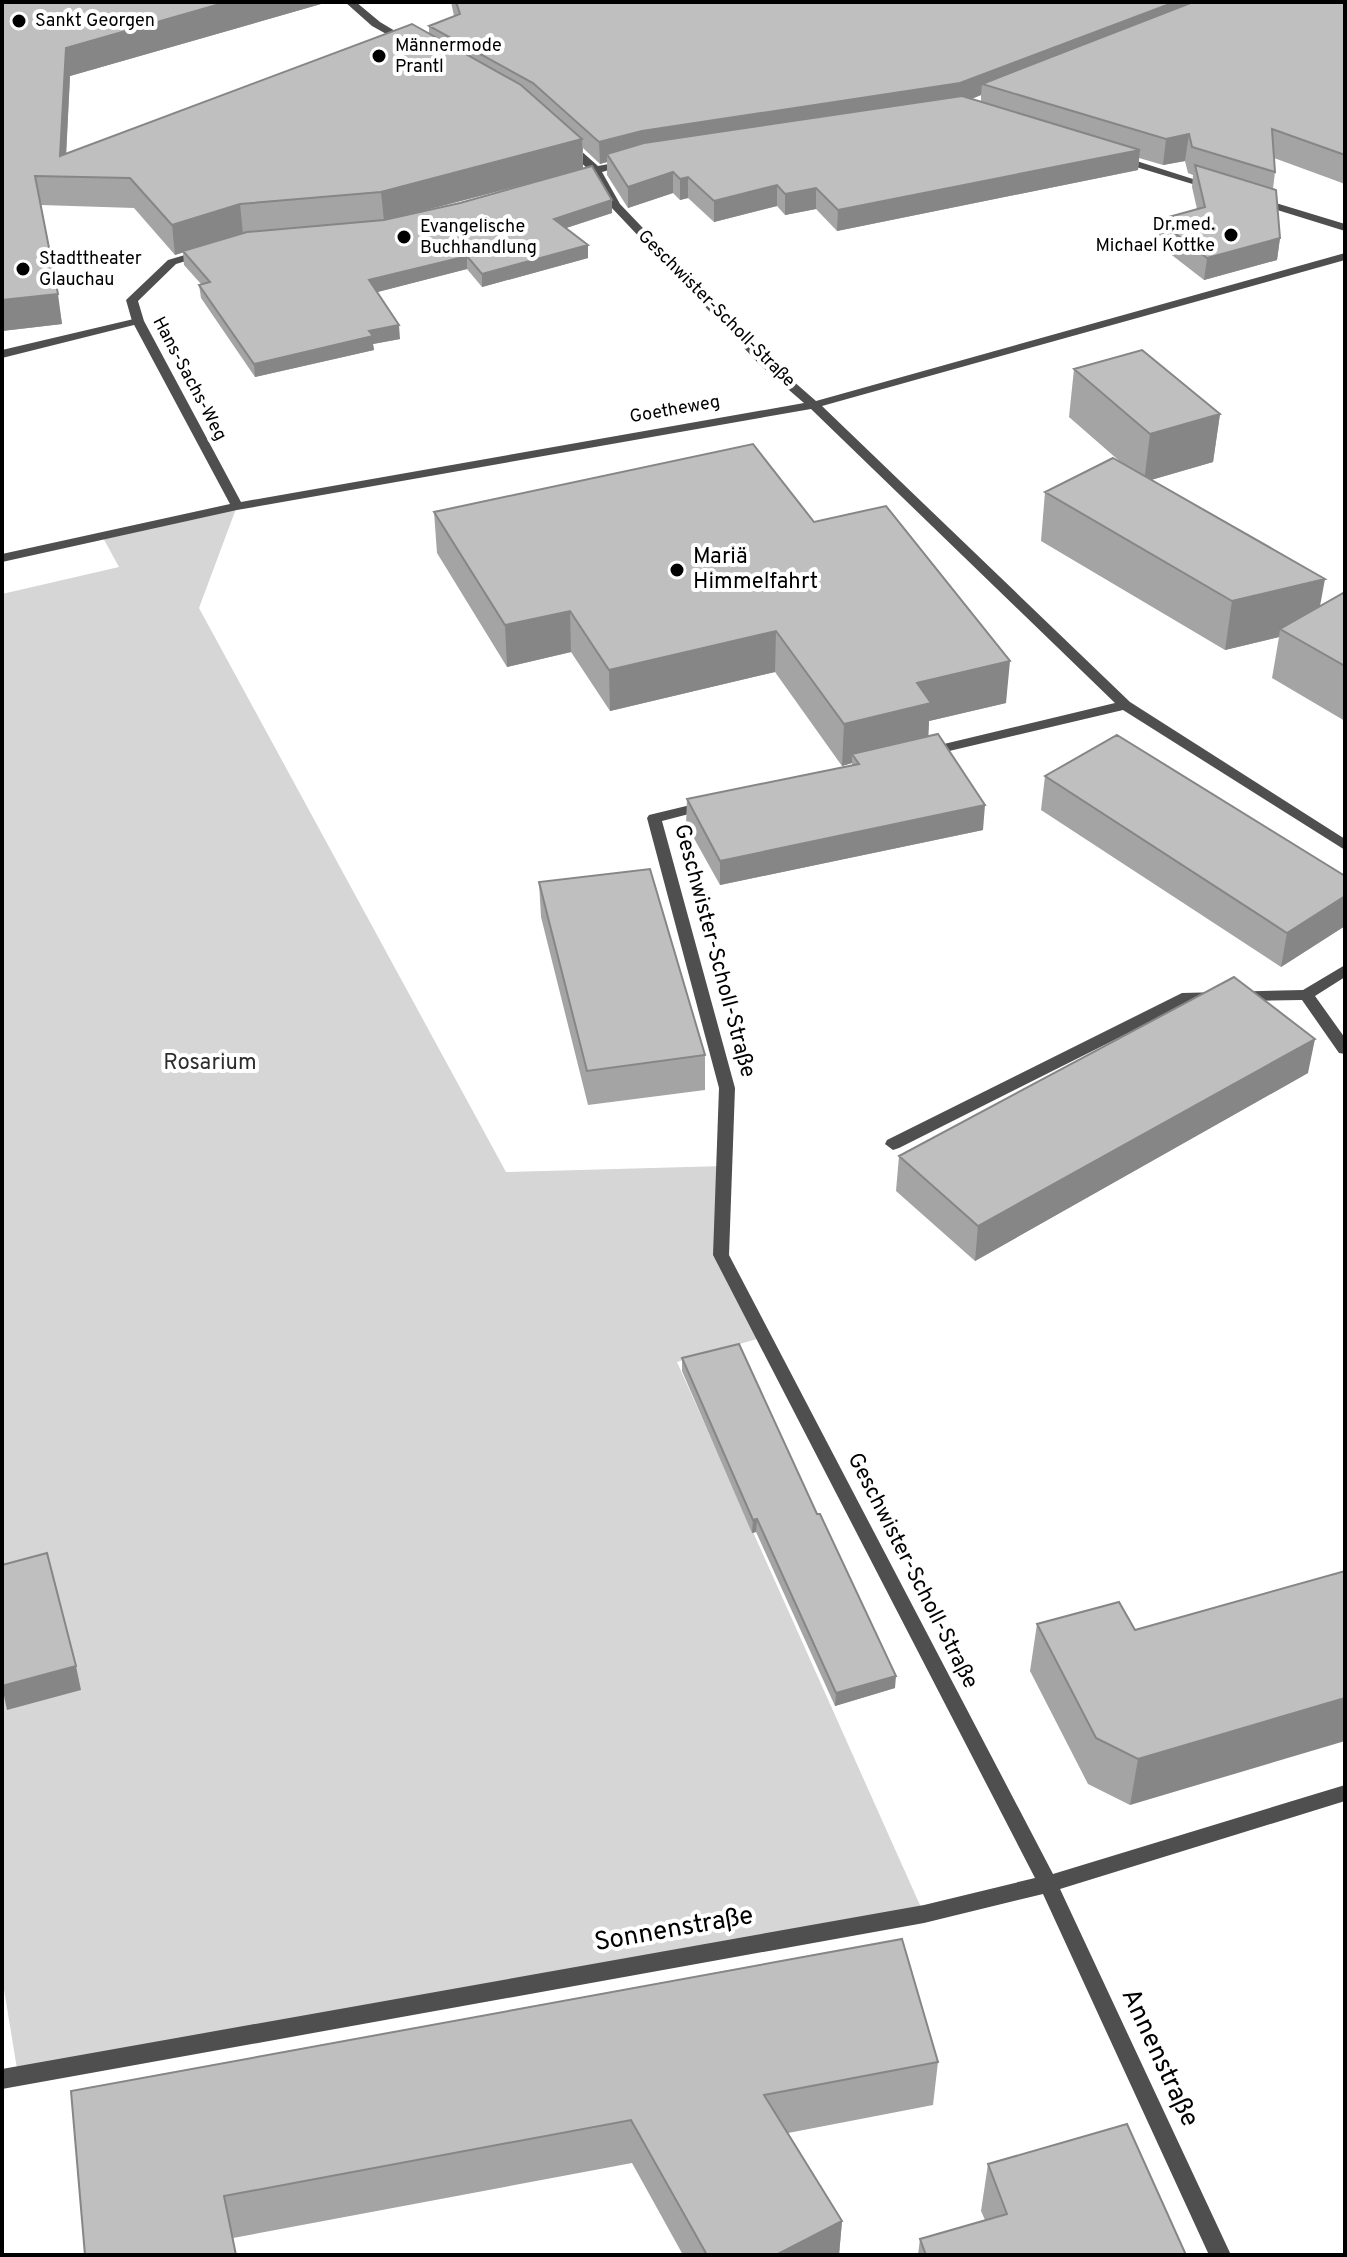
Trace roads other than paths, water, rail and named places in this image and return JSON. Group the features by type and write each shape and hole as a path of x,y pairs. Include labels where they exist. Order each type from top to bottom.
{"street":[{"path":"350,2 376,24 418,47"},
{"name":"Geschwister-Scholl-Straße","path":"562,139 596,170 615,205 764,362 814,405 1125,705 1345,845"},
{"path":"1109,155 1227,191"},
{"path":"568,178 643,158"},
{"path":"1242,196 1345,228"},
{"name":"Hans-Sachs-Weg","path":"217,248 172,262 132,300 138,321 237,506"},
{"name":"Goetheweg","path":"2,558 237,506 814,405 1345,256"},
{"path":"2,354 138,321"},
{"path":"912,756 1125,705"},
{"name":"Geschwister-Scholl-Straße","path":"730,800 654,818 727,1088 721,1255 1048,1884"},
{"path":"893,1144 1187,997 1306,995 1345,970"},
{"path":"1306,995 1345,1049"},
{"name":"Sonnenstraße","path":"2,2079 924,1914 1048,1884 1345,1793"},
{"name":"Annenstraße","path":"1048,1884 1220,2255"}],"place":[{"name":"Sankt Georgen","path":"19,21"},
{"name":"Männermode Prantl","path":"379,56"},
{"name":"Dr.med. Michael Kottke","path":"1231,235"},
{"name":"Evangelische Buchhandlung","path":"404,237"},
{"name":"Stadttheater Glauchau","path":"23,269"},
{"name":"Mariä Himmelfahrt","path":"677,570"}],"park label":[{"name":"Rosarium","path":"210,1063"}]}
